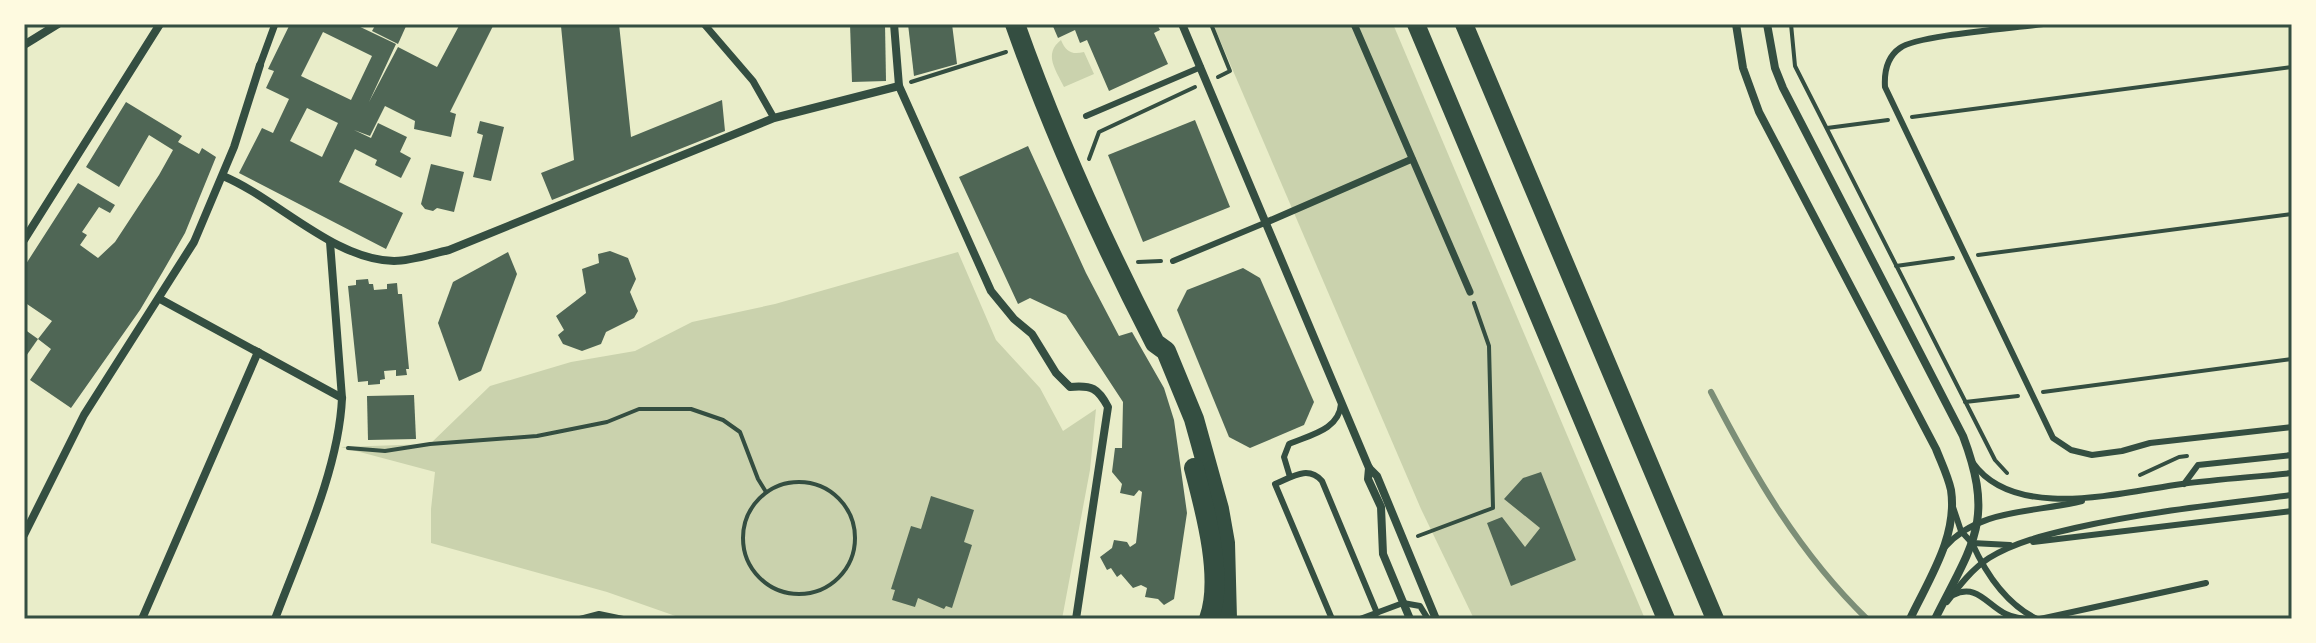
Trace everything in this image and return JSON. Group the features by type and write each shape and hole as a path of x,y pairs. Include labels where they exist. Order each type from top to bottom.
{"highway":[{"path":"1015,24 1055,128 1117,269 1155,343 1166,351 1189,407 1219,509 1225,543 1227,619"},
{"path":"1155,343 1154,356 1183,423 1204,512 1214,588 1209,619"}],"main road":[{"path":"1416,24 1666,619"},
{"path":"1464,24 1715,619"}],"street":[{"path":"24,45 58,24"},
{"path":"24,240 160,24"},
{"path":"24,535 84,415 194,242 234,147 275,24"},
{"path":"704,24 753,81 774,118"},
{"path":"894,24 899,86 991,291 1014,319 1032,334 1056,373 1070,387 1089,385 1100,391 1108,407 1076,619"},
{"path":"1182,24 1436,619"},
{"path":"1354,24 1470,292"},
{"path":"1736,24 1743,68 1759,112 1936,449 1950,486 1951,527 1910,619"},
{"path":"1767,24 1775,68 1783,88 1963,436 1973,463 1979,491 1979,521 1972,543 1937,615"},
{"path":"223,176 248,186 330,242 393,261 449,250 774,118 899,86"},
{"path":"1267,222 1412,159"},
{"path":"275,619 322,492 341,422 342,398 330,242"},
{"path":"160,299 342,398"},
{"path":"142,619 258,352"},
{"path":"1369,468 1368,479 1381,507 1383,554 1410,619"}],"lane":[{"path":"2043,24 1914,41 1903,45 1887,63 1884,75 1885,87 2053,438 2071,450 2092,455 2150,443 2292,427"},
{"path":"1086,116 1201,67"},
{"path":"1173,261 1267,222"},
{"path":"1290,477 1284,457 1289,444 1331,426 1341,410 1341,400"},
{"path":"2184,484 2198,465 2292,455"},
{"path":"1973,463 1989,481 2005,489 2059,499 2097,497"},
{"path":"1332,619 1275,484 1311,472 1322,481 1377,613"},
{"path":"1944,548 1961,531 1979,521 2097,497 2292,473"},
{"path":"1937,615 1968,575 2013,545 2125,517 2292,495"},
{"path":"1952,507 1961,531 1972,543 1982,564 2011,601 2037,619"},
{"path":"1972,543 2013,545 2091,533 2292,511"},
{"path":"1950,598 1960,592 1975,592 2002,613 2037,619 2206,583"},
{"path":"1360,619 1403,603 1420,606 1428,619"},
{"path":"580,619 599,614 623,619"}],"path":[{"path":"1087,165 1099,132 1230,71 1211,24"},
{"path":"899,86 1024,47"},
{"path":"1827,128 2292,67"},
{"path":"1896,266 2292,214"},
{"path":"1117,269 1132,262 1173,261"},
{"path":"1405,541 1493,508 1489,346 1470,292"},
{"path":"1965,402 2292,359"},
{"path":"334,447 385,451 430,444 537,436 607,422 639,409 691,409 723,420 740,432 766,492"},
{"path":"805,482 831,491 841,500 854,524 856,537 850,564 832,584 807,594 793,594 779,591 757,576 744,552 744,525 756,501 766,492 778,485 805,482"}],"green space":[{"path":"1213,24 1393,24 1645,619 1474,619 1421,509"},
{"path":"1061,40 1070,52 1084,52 1094,74 1064,87 1052,57"},
{"path":"958,252 996,340 1040,388 1063,431 1096,409 1090,470 1062,619 684,619 607,592 431,543 435,472 341,447 430,444 490,386 571,362 635,351 692,322 775,304"}],"building":[{"path":"290,24 354,24 396,44 369,102 398,47 437,67 460,24 494,24 450,112 456,114 451,137 414,129 415,121 385,106 370,136 354,130 371,138 378,123 407,137 400,152 411,158 401,178 375,165 377,160 355,149 339,182 403,213 386,249 239,173 262,128 273,133 289,99 266,88 274,71 268,69","holes":["323,32 372,56 351,100 301,76","307,108 338,123 322,157 290,141"]},
{"path":"376,24 407,24 398,44 372,31"},
{"path":"619,24 631,137 722,100 725,131 552,200 541,173 574,160 561,26"},
{"path":"850,24 885,24 886,81 852,82"},
{"path":"908,24 952,24 957,64 914,76"},
{"path":"1052,24 1157,24 1160,30 1154,33 1168,64 1109,91 1087,40 1080,43 1075,30 1058,38"},
{"path":"126,102 182,136 178,142 199,154 202,148 216,157 185,233 162,273 140,310 71,408 30,380 51,349 38,339 52,321 24,302 24,267 78,183 115,205 110,213 99,207 82,232 87,235 80,245 98,258 115,242 159,175 173,150 149,135 119,187 86,167"},
{"path":"1195,120 1230,207 1143,242 1108,155"},
{"path":"480,121 504,127 491,181 473,177 483,135 477,133"},
{"path":"1028,146 1086,273 1119,336 1132,332 1164,388 1174,420 1187,513 1174,599 1164,605 1158,599 1145,597 1147,588 1141,585 1133,588 1121,574 1117,577 1111,568 1107,570 1100,557 1112,548 1114,540 1127,542 1130,547 1136,543 1142,492 1139,490 1134,496 1120,493 1122,484 1112,472 1115,448 1122,448 1123,402 1066,315 1030,298 1018,304 959,177"},
{"path":"431,164 464,172 454,212 437,208 433,211 421,204"},
{"path":"610,251 628,258 636,279 630,292 638,311 634,318 606,332 601,344 582,351 563,344 558,335 564,330 556,316 586,293 582,269 599,263 598,254"},
{"path":"508,252 517,274 481,371 459,381 438,323 453,282"},
{"path":"1243,268 1260,278 1314,402 1304,425 1250,448 1229,437 1177,310 1187,290"},
{"path":"368,279 374,290 387,289 387,284 397,283 398,294 402,294 409,369 406,369 407,375 396,376 396,370 384,371 385,379 380,380 380,384 368,385 368,381 358,382 348,286 356,285 356,280"},
{"path":"24,329 38,339 24,359"},
{"path":"414,395 416,439 368,440 367,396"},
{"path":"1541,472 1576,560 1511,586 1487,523 1502,517 1525,547 1540,528 1504,499 1523,478"},
{"path":"931,496 974,510 964,542 972,545 952,608 946,606 944,609 918,598 915,607 892,600 895,590 891,589 911,526 921,529"}],"railway":[{"path":"1711,392 1744,453 1799,540 1867,619"}]}
